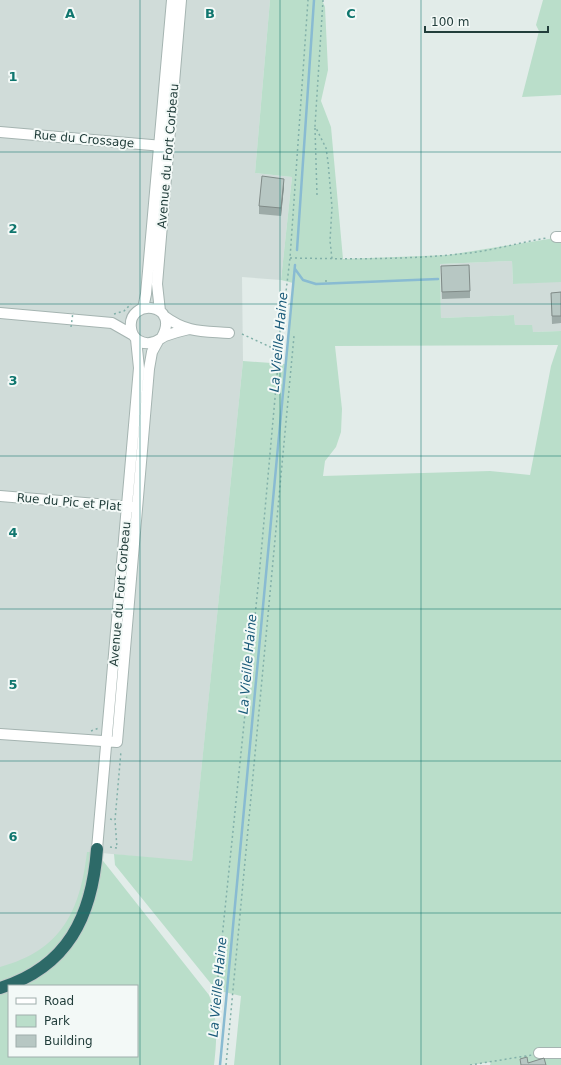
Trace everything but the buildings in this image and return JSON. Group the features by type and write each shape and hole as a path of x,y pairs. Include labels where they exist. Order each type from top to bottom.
{"highway":[{"path":"9,985 40,969 56,955 69,940 81,921 88,904 93,884 97,849"}],"street":[{"name":"Avenue du Fort Corbeau","path":"162,313 157,284 163,146 172,0"},
{"name":"Avenue du Fort Corbeau","path":"143,308 146,294 182,0"},
{"name":"Rue du Crossage","path":"0,132 163,146"},
{"path":"112,323 134,314 143,308 155,308 177,325 189,329 230,333"},
{"path":"0,313 112,323 146,343 189,329"},
{"path":"160,339 167,327 162,313"},
{"path":"134,314 131,324 135,337"},
{"name":"Avenue du Fort Corbeau","path":"97,849 108,819 112,741 132,507 139,368 135,337"},
{"name":"Avenue du Fort Corbeau","path":"132,507 149,369 152,352 160,339"},
{"name":"Rue du Pic et Plat","path":"0,496 132,507"},
{"path":"0,734 112,741"},
{"path":"539,1053 561,1053"}],"path":[{"path":"216,997 261,561 279,351 290,258 308,0"},
{"path":"317,195 315,126 323,0"},
{"path":"315,126 326,148 328,162 332,207 330,241 332,259"},
{"path":"290,258 332,259 448,255 472,253 558,237"},
{"path":"326,280 326,285"},
{"path":"71,327 73,312"},
{"path":"242,334 279,351"},
{"path":"226,1065 294,336"},
{"path":"470,1065 539,1053"}],"shaded area":[{"path":"0,0 270,0 255,173 292,177 281,280 242,277 243,361 192,862 92,852 84,896 66,933 49,954 0,981"},
{"path":"512,261 513,284 561,281 561,331 533,332 515,325 514,315 441,318 440,264"}],"green space":[{"path":"270,0 322,0 325,7 328,70 321,101 331,127 343,259 448,255 561,237 561,282 513,284 512,261 440,264 441,318 514,315 515,325 532,325 533,332 561,331 561,1065 490,1065 491,1062 470,1065 234,1065 241,996 216,990 115,865 114,854 192,861 243,361 285,364 293,283 281,280 292,177 255,173","holes":["558,345 551,366 530,475 490,471 323,476 325,461 336,447 341,432 342,409 335,346"]},
{"path":"543,0 561,0 561,95 522,97 539,31 536,25"},
{"path":"87,852 92,852 86,890 80,910 73,924 64,937 41,960 28,969 0,981 0,967 21,960 39,950 53,939 64,925 73,910 79,892"},
{"path":"100,857 209,995 214,1013 216,1030 214,1065 0,1065 0,993 8,990 8,1057 138,1057 138,985 19,985 79,934 90,912 97,889"}],"waterway":[{"name":"La Vieille Haine","path":"297,250 314,0"},
{"name":"La Vieille Haine","path":"220,1065 295,265"},
{"path":"295,269 303,280 316,284 438,279"}]}
